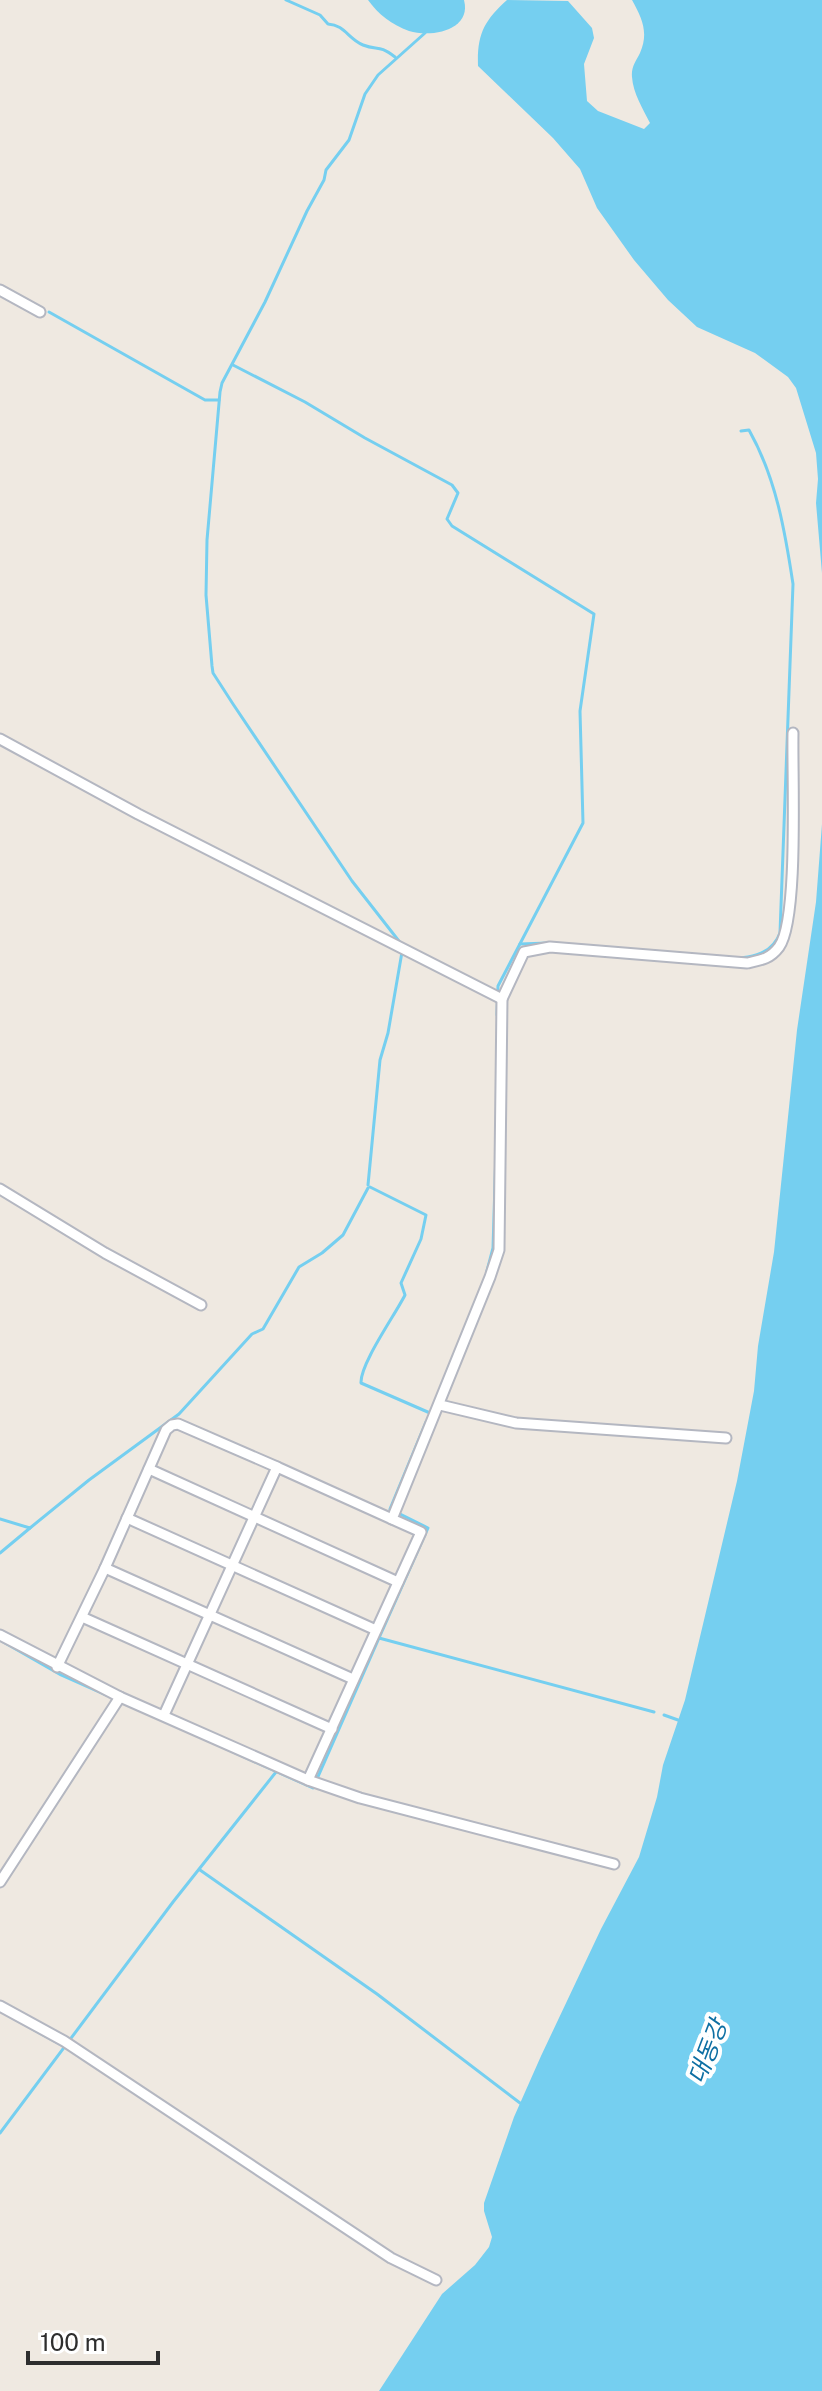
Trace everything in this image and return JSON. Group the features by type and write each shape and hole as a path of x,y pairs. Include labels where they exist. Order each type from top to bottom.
{"street":[{"path":"0,290 40,312"},
{"path":"392,1519 440,1405 499,1250 502,999 524,952 550,947 747,963 768,959 780,945 789,915 793,733"},
{"path":"0,739 138,814 502,999"},
{"path":"0,1189 105,1253 201,1305"},
{"path":"440,1405 516,1423 726,1438"},
{"path":"57,1667 166,1430 178,1424 277,1467 421,1532 308,1780"},
{"path":"164,1715 277,1467"},
{"path":"149,1469 398,1582"},
{"path":"127,1518 376,1630"},
{"path":"105,1568 353,1679"},
{"path":"82,1617 332,1729"},
{"path":"0,1635 120,1697 308,1780 360,1798 614,1864"},
{"path":"0,1882 120,1697"},
{"path":"0,2006 64,2041 391,2258 436,2280"}],"water":[{"path":"368,0 464,0 465,10 456,25 448,29 418,33 391,22"},
{"path":"507,0 568,1 592,28 594,38 584,64 587,101 598,111 644,129 650,123 636,95 632,73 643,46 644,32 632,0 822,0 822,573 816,503 816,453 796,388 788,377 755,353 697,327 668,300 634,260 597,208 580,169 553,138 478,66 484,29"},
{"name":"대동강","path":"822,824 822,2391 379,2391 442,2294 475,2265 489,2247 492,2237 484,2203 514,2117 601,1929 639,1857 663,1765 685,1700 737,1481 754,1391 758,1346 774,1252 797,1030 816,902"}],"waterway":[{"path":"286,0 320,15 328,24 339,27 358,42 395,57"},
{"path":"402,945 352,881 213,673 206,595 207,540 222,383 265,302 326,170 349,140 365,94 378,75 425,33"},
{"path":"49,312 205,400 219,400"},
{"path":"233,365 452,485 458,493 447,519 452,526 594,614 580,711 583,823 498,986 497,1015"},
{"path":"687,954 726,958 753,956 764,952 780,933 793,584 773,486 749,430 741,431"},
{"path":"520,944 548,943"},
{"path":"368,1185 380,1060 388,1033 402,952"},
{"path":"487,1271 493,1248 496,1151"},
{"path":"370,1187 426,1215 421,1239 401,1283 405,1295 372,1352 361,1383 430,1413"},
{"path":"0,1519 30,1528 179,1414 252,1334 263,1329 299,1267 343,1235 368,1188"},
{"path":"379,1638 428,1528 390,1509 426,1422"},
{"path":"0,1553 30,1528"},
{"path":"211,1742 313,1788 379,1638 654,1712"},
{"path":"0,1640 61,1675 106,1695"},
{"path":"664,1715 678,1720"},
{"path":"0,2133 173,1902 276,1772"},
{"path":"200,1870 377,1994 520,2103"},
{"path":"9,2016 65,2047"}]}
